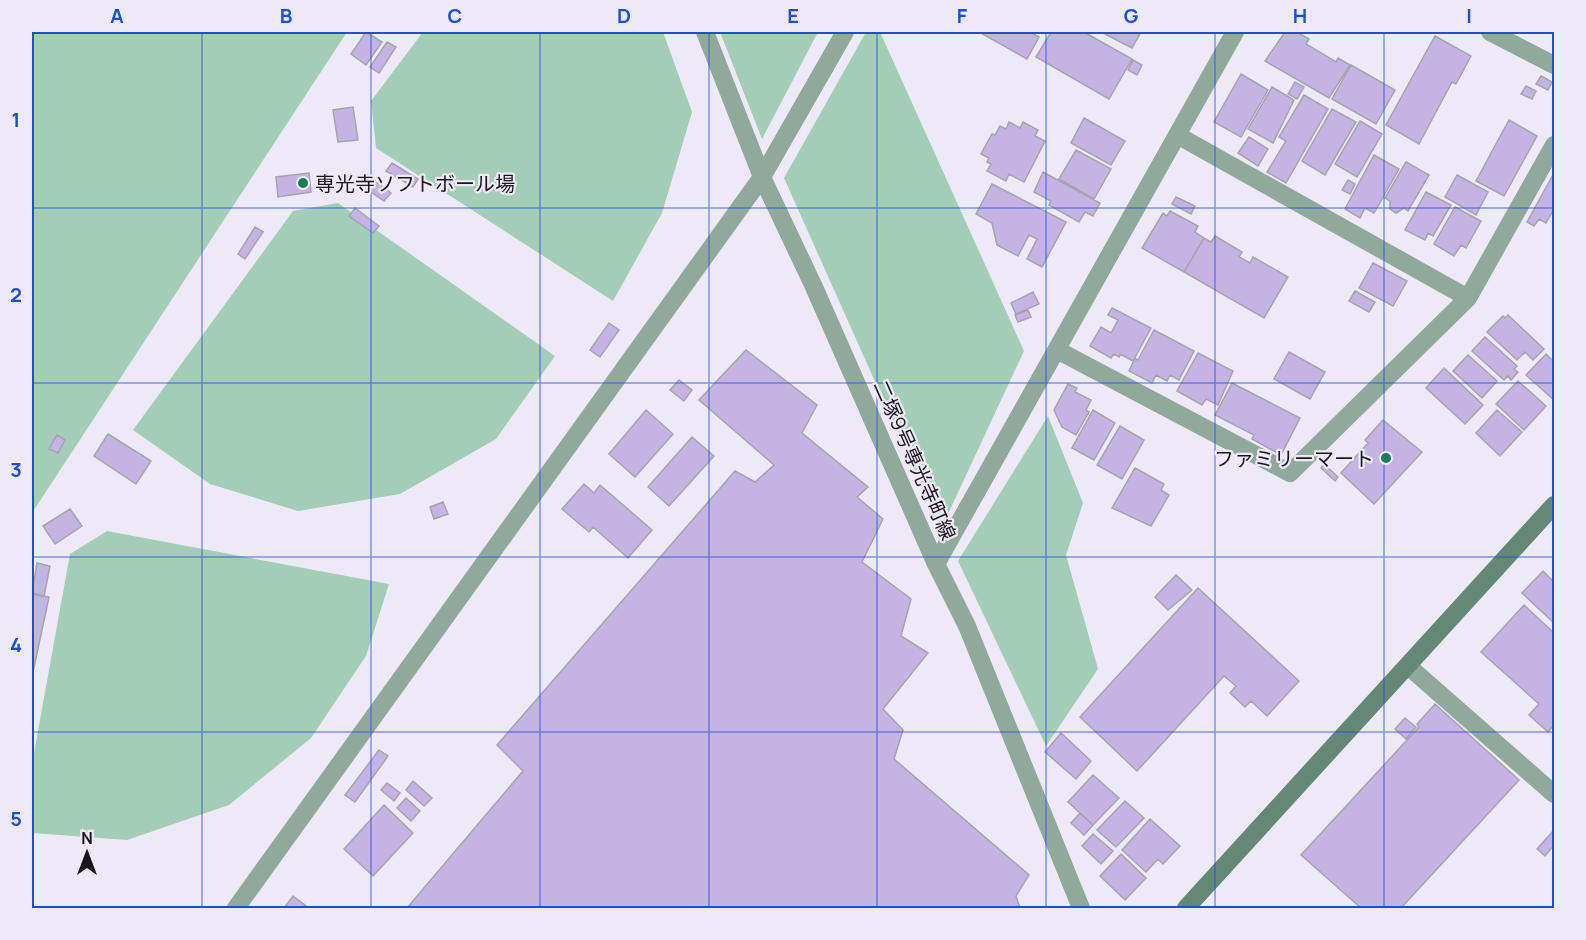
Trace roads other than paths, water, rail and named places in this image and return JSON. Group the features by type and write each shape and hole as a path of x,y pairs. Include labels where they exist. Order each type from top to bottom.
{"street":[{"name":"二塚9号専光寺町線","path":"705,32 762,177 814,287 936,564 967,626 1081,909"},
{"path":"236,909 762,177 845,32"},
{"path":"936,564 1236,32"},
{"path":"1490,32 1554,66"},
{"path":"1178,135 1468,298"},
{"path":"1057,350 1290,474 1468,298 1554,145"},
{"path":"1186,909 1554,506"},
{"path":"1408,666 1554,794"}],"place":[{"name":"専光寺ソフトボール場","path":"303,183"},
{"name":"ファミリーマート","path":"1386,458"}]}
